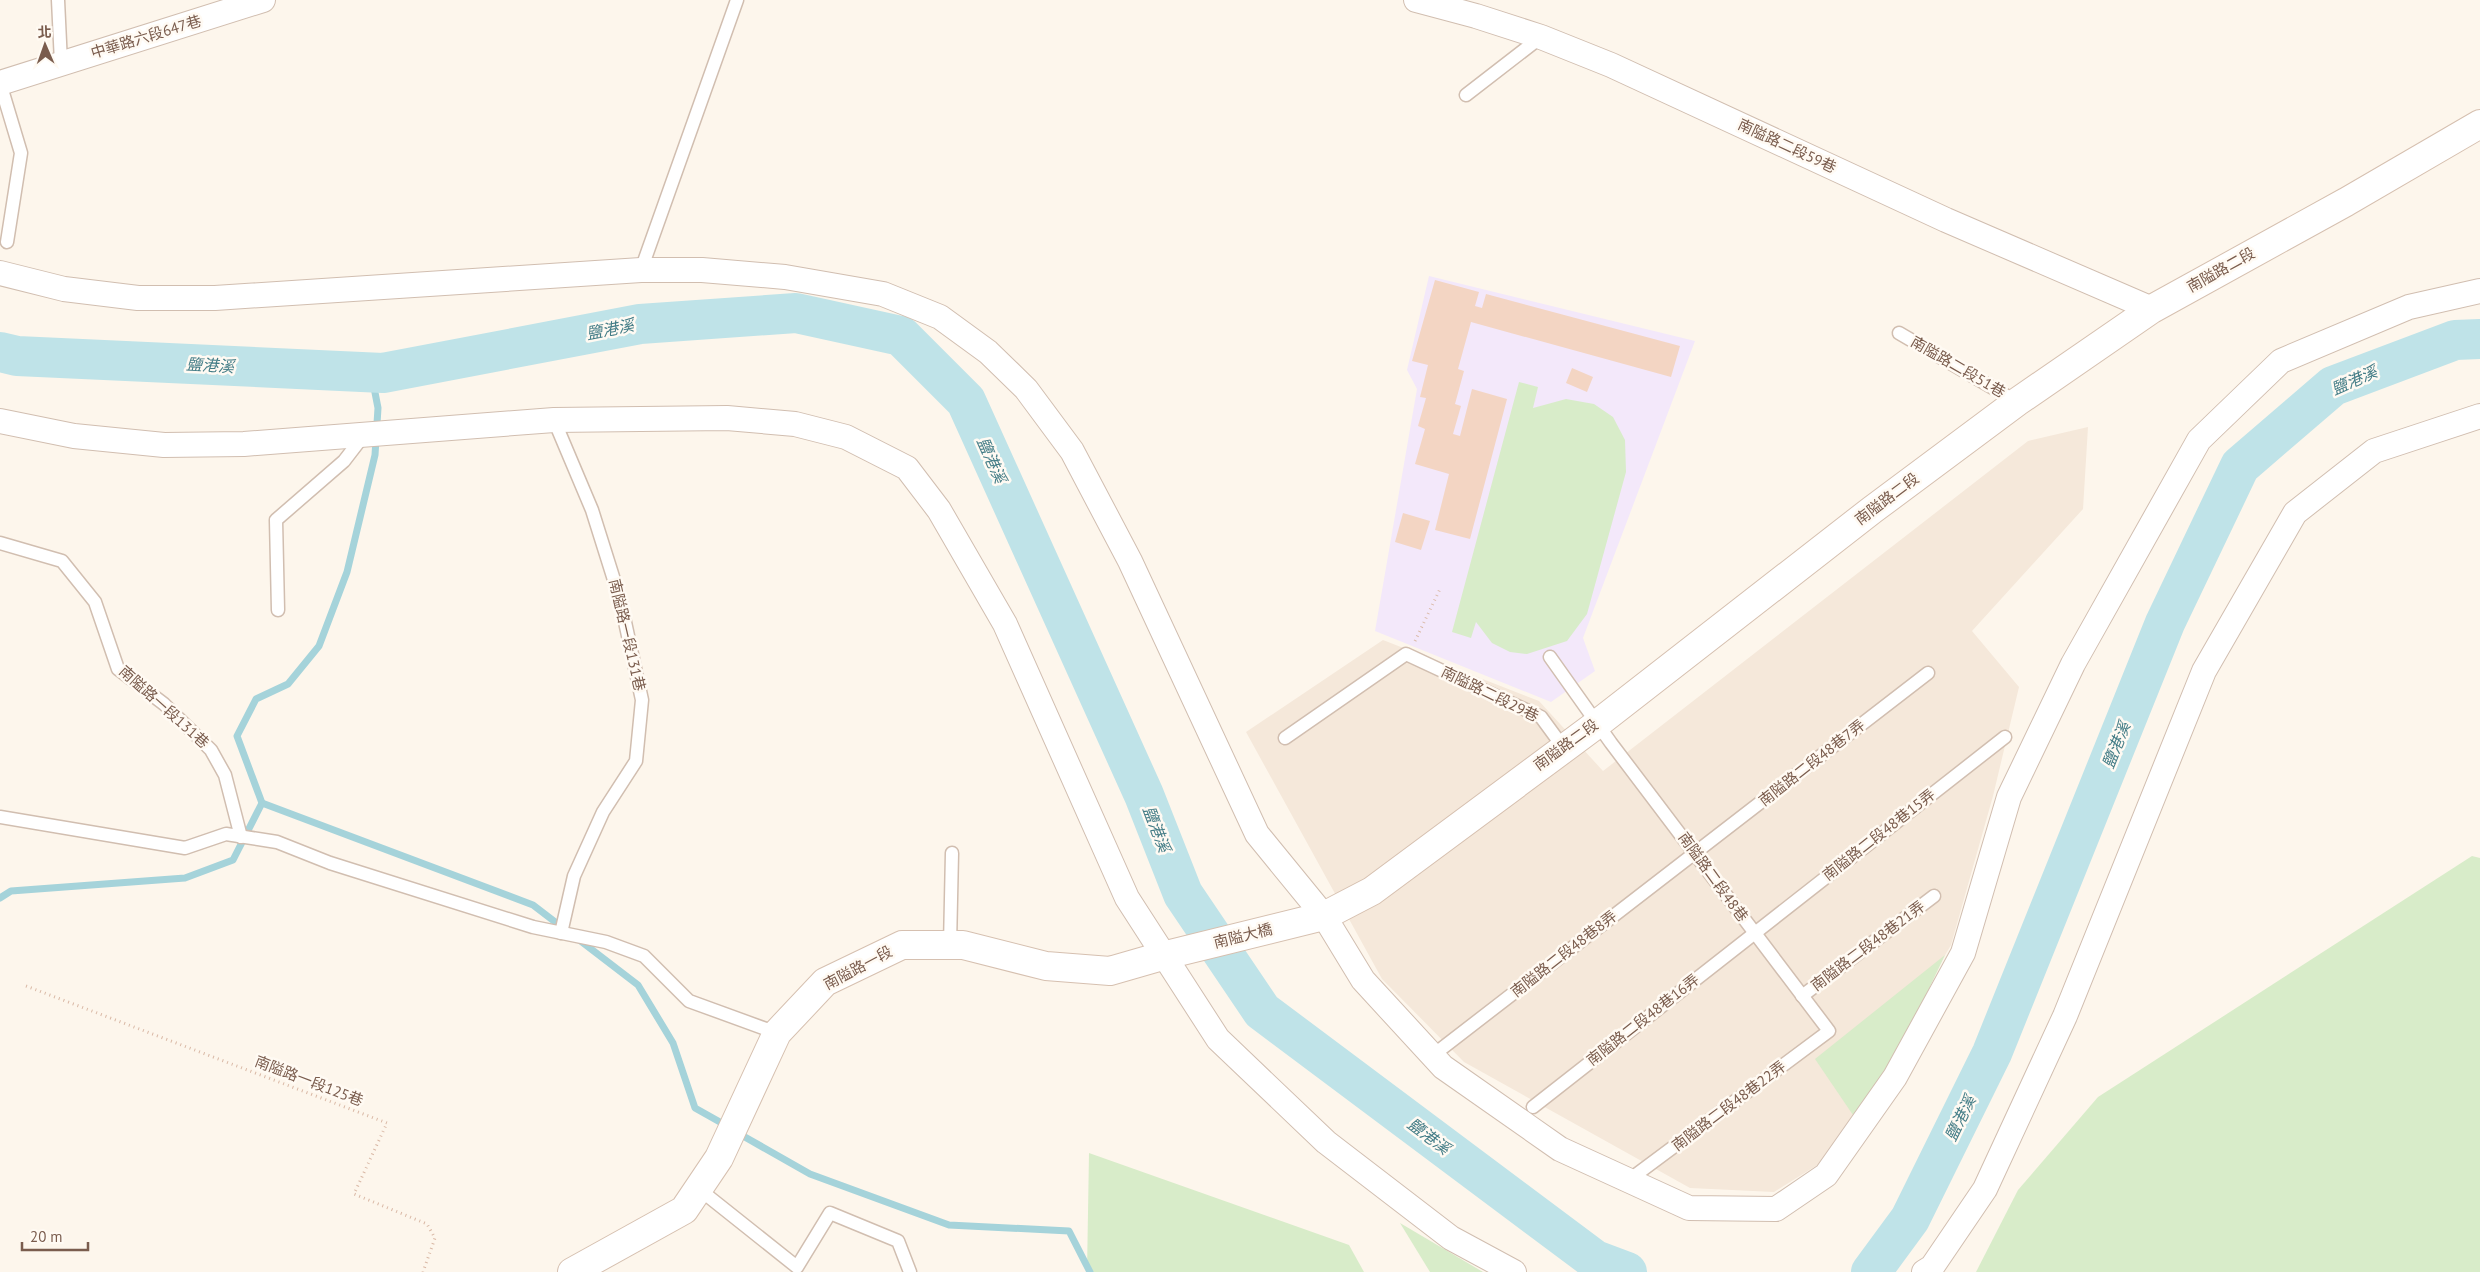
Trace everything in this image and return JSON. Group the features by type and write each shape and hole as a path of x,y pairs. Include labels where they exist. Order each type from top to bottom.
{"street":[{"name":"中華路六段647巷","path":"0,83 187,26 263,0"},
{"name":"南隘路二段59巷","path":"1416,0 1476,16 1542,38 1611,65 1946,220 2152,309"},
{"name":"南隘路二段","path":"1324,916 1372,891 1563,747 1597,724 1872,510 2017,402 2152,309 2346,202 2480,124"},
{"path":"0,273 64,289 138,298 216,298 641,270 702,270 785,277 882,294 940,317 988,352 1026,389 1072,451 1130,561 1257,834 1324,916 1363,980 1443,1067 1560,1149 1689,1208 1776,1208 1826,1175 1895,1077 1964,953 2009,797 2073,664 2199,440 2281,361 2409,307 2480,291"},
{"path":"1924,1272 1932,1266 1986,1189 2065,1016 2204,671 2295,514 2374,451 2480,416"},
{"path":"0,421 74,436 164,445 244,444 554,420 727,418 795,424 846,437 907,468 939,510 1005,624 1128,898 1162,956 1218,1039 1326,1142 1451,1238 1514,1272"},
{"name":"南隘大橋","path":"1162,956 1324,916"},
{"name":"南隘路一段","path":"572,1272 684,1210 719,1158 777,1033 826,982 902,945 962,945 1046,966 1110,971 1162,956"}],"lane":[{"path":"58,0 62,63"},
{"path":"641,270 737,0"},
{"path":"1466,95 1542,38"},
{"path":"0,83 21,153 7,242"},
{"name":"南隘路二段51巷","path":"1899,333 2017,402"},
{"name":"南隘路一段131巷","path":"554,420 592,510 620,599 642,700 636,761 603,812 574,876 561,933"},
{"path":"278,610 276,520 344,461 364,435"},
{"name":"南隘路一段131巷","path":"0,543 62,561 95,602 118,669 164,704 211,750 225,775 241,836"},
{"path":"1285,738 1406,654"},
{"name":"南隘路二段29巷","path":"1406,654 1541,717 1563,747"},
{"name":"南隘路二段48巷","path":"1550,657 1597,724 1696,852 1753,933 1830,1031"},
{"name":"南隘路二段48巷7弄","path":"1696,852 1928,673"},
{"name":"南隘路二段48巷15弄","path":"1753,933 2005,737"},
{"path":"0,817 185,848 226,834 277,842 330,863 533,927 606,942 644,956 689,1001 777,1033"},
{"name":"南隘路二段48巷8弄","path":"1432,1056 1696,852"},
{"path":"950,945 952,853"},
{"name":"南隘路二段48巷21弄","path":"1802,996 1934,896"},
{"name":"南隘路二段48巷16弄","path":"1533,1107 1753,933"},
{"name":"南隘路二段48巷22弄","path":"1629,1180 1830,1031"},
{"path":"699,1188 797,1267 830,1213 898,1241 910,1272"}],"path":[{"path":"1406,654 1440,589"},
{"name":"南隘路一段125巷","path":"26,986 387,1123 354,1194 427,1224 435,1238 423,1272"}],"shaded area":[{"path":"1429,276 1695,341 1583,638 1595,671 1551,702 1375,631 1417,389 1407,370"},
{"path":"2088,427 2083,509 1972,631 2019,687 1993,796 1951,945 1827,1159 1774,1192 1690,1188 1464,1062 1382,979 1246,732 1383,640 1539,701 1603,771 2028,441"}],"green space":[{"path":"1519,382 1538,387 1533,408 1566,399 1594,404 1613,417 1625,440 1626,472 1587,614 1567,641 1527,654 1510,652 1492,643 1476,622 1471,638 1452,632"},
{"path":"2472,856 2480,858 2480,1272 1976,1272 2018,1190 2098,1097"},
{"path":"1945,955 1903,1043 1855,1118 1815,1059"},
{"path":"1089,1153 1349,1245 1364,1272 1087,1272"},
{"path":"1400,1223 1483,1272 1430,1272"}],"building":[{"path":"1435,280 1479,292 1475,306 1482,308 1486,294 1680,346 1671,377 1471,322 1458,369 1464,371 1455,404 1461,406 1453,434 1460,436 1472,389 1507,399 1470,539 1435,530 1449,474 1415,464 1425,429 1418,426 1426,398 1420,397 1428,365 1412,361"},
{"path":"1572,368 1593,377 1587,392 1566,383"},
{"path":"1403,513 1430,521 1421,550 1395,542"}],"waterway":[{"name":"鹽港溪","path":"0,352 17,356 383,373 640,324 796,313 901,336 966,401 1144,795 1183,894 1262,1011 1595,1260 1627,1272"},
{"name":"鹽港溪","path":"1871,1272 1910,1219 1992,1053 2165,623 2240,466 2333,386 2455,340 2480,339"},
{"path":"0,898 11,891 185,878 233,860 262,803 237,736 256,699 288,684 319,646 347,572 375,455 378,408 371,372"},
{"path":"262,803 533,905 563,928"},
{"path":"578,939 638,985 673,1043 695,1108 727,1126"},
{"path":"736,1132 810,1174 949,1225 1069,1231 1090,1272"}]}
